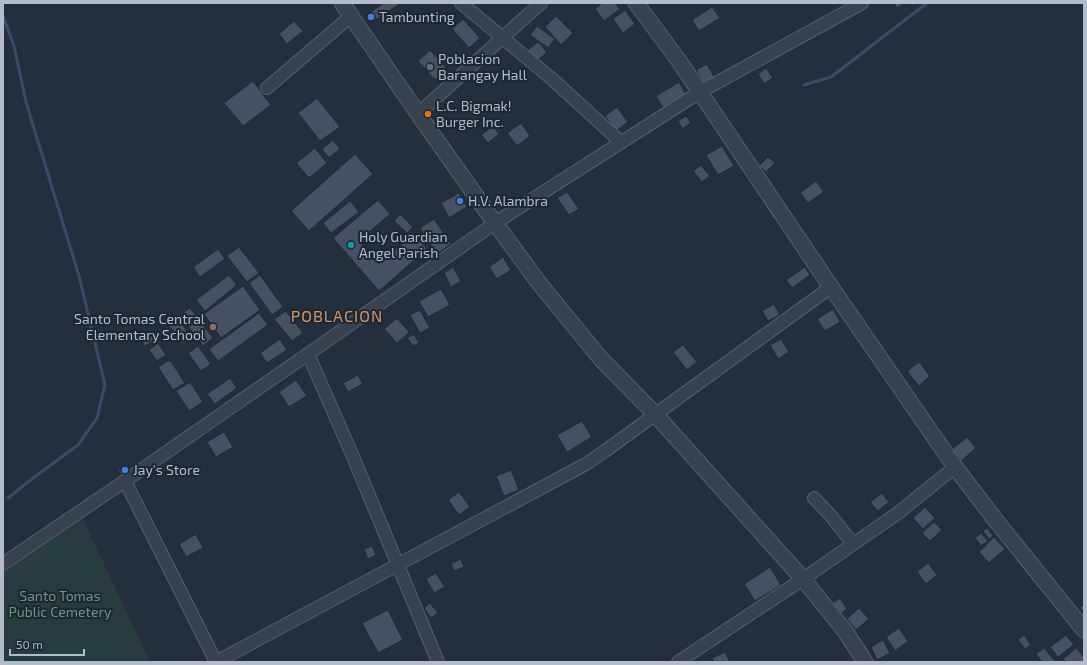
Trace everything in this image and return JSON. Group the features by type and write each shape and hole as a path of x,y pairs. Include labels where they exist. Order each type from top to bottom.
{"street":[{"path":"342,3 418,114 539,283 601,358 655,414 804,579 845,631 865,662"},
{"path":"461,3 552,79 621,142"},
{"path":"418,114 541,3"},
{"path":"636,3 700,92 831,287 955,467 1084,630"},
{"path":"3,564 125,481 495,223 700,92 862,3"},
{"path":"267,88 351,16"},
{"path":"125,481 216,662 586,464 831,287"},
{"path":"308,354 438,662"},
{"path":"678,662 804,579 898,513 955,467"},
{"path":"814,498 831,516 853,544"}],"green space":[{"name":"Santo Tomas Public Cemetery","path":"82,517 150,662 3,662 3,570"}],"building":[{"path":"384,3 401,3 371,23 366,15"},
{"path":"602,3 615,3 620,9 604,21 595,9"},
{"path":"894,3 904,3 897,8"},
{"path":"712,7 720,18 699,31 692,20"},
{"path":"625,10 635,24 623,33 613,19"},
{"path":"556,16 573,33 561,45 545,27"},
{"path":"463,19 480,38 469,48 452,29"},
{"path":"294,21 303,31 287,44 279,34"},
{"path":"537,26 555,39 548,48 530,35"},
{"path":"538,42 547,52 535,63 525,52"},
{"path":"430,50 447,69 435,80 418,61"},
{"path":"707,64 716,80 705,86 696,70"},
{"path":"766,68 773,78 764,84 758,74"},
{"path":"253,81 271,105 243,126 224,103"},
{"path":"679,82 687,96 664,109 656,96"},
{"path":"317,98 340,127 320,141 298,113"},
{"path":"617,107 628,122 616,131 605,116"},
{"path":"686,116 691,123 682,129 678,121"},
{"path":"521,123 530,136 517,146 507,133"},
{"path":"493,126 499,134 488,143 481,135"},
{"path":"333,140 340,149 329,158 322,149"},
{"path":"722,146 734,166 718,175 706,155"},
{"path":"315,148 327,163 309,178 296,163"},
{"path":"355,154 373,174 309,231 291,211"},
{"path":"768,157 775,163 766,172 759,166"},
{"path":"701,165 710,176 702,182 693,171"},
{"path":"816,181 824,192 808,203 800,193"},
{"path":"567,192 579,209 569,215 557,198"},
{"path":"459,193 467,207 449,218 441,203"},
{"name":"Holy Guardian Angel Parish","path":"378,200 390,214 359,241 379,264 414,234 427,249 379,291 333,238"},
{"path":"350,201 359,212 331,233 323,223"},
{"path":"400,214 413,227 407,233 394,221"},
{"path":"434,219 451,244 437,254 420,228"},
{"path":"239,247 259,273 247,282 227,256"},
{"path":"218,249 225,259 200,277 193,267"},
{"path":"503,257 511,270 497,279 489,267"},
{"path":"453,267 461,281 451,287 444,273"},
{"path":"805,267 810,275 792,288 786,280"},
{"path":"229,275 237,285 205,311 196,300"},
{"path":"260,275 283,307 272,315 249,283"},
{"path":"243,286 260,310 221,338 204,314"},
{"path":"441,289 450,305 428,317 419,301"},
{"path":"774,304 780,315 768,321 762,311"},
{"path":"190,308 213,338 203,346 180,315"},
{"path":"833,309 840,322 825,331 817,319"},
{"path":"420,310 430,328 420,333 410,315"},
{"path":"286,311 303,333 292,341 274,319"},
{"path":"259,313 268,325 218,361 209,349"},
{"path":"177,317 192,338 183,344 168,324"},
{"path":"397,318 409,332 397,343 384,329"},
{"path":"148,331 155,340 145,346 139,337"},
{"path":"414,334 419,343 413,346 407,338"},
{"path":"280,339 287,350 267,363 260,353"},
{"path":"781,339 789,352 778,359 770,345"},
{"path":"158,343 166,355 157,361 149,350"},
{"path":"683,345 697,362 687,370 673,352"},
{"path":"198,346 211,364 201,371 188,353"},
{"path":"170,360 185,383 173,390 158,367"},
{"path":"919,362 930,376 919,386 907,371"},
{"path":"358,375 363,384 348,392 343,383"},
{"path":"230,378 237,388 215,404 207,394"},
{"path":"296,380 307,396 289,407 279,392"},
{"path":"190,382 203,402 189,411 176,391"},
{"path":"582,421 592,437 567,452 557,435"},
{"path":"224,432 233,447 216,457 207,442"},
{"path":"967,437 976,448 961,461 951,450"},
{"path":"126,465 130,470 122,476 118,470"},
{"path":"511,470 519,490 504,496 496,476"},
{"path":"459,492 470,507 459,515 448,500"},
{"path":"882,493 889,502 878,511 870,502"},
{"path":"925,507 935,518 923,529 913,518"},
{"path":"934,522 942,530 930,541 922,533"},
{"path":"987,528 993,536 989,539 983,531"},
{"path":"981,533 988,541 981,546 975,538"},
{"path":"196,534 203,548 186,557 179,544"},
{"path":"994,537 1005,549 989,563 979,552"},
{"path":"372,546 376,555 368,559 364,549"},
{"path":"461,559 464,567 454,571 451,563"},
{"path":"928,563 937,575 926,584 917,572"},
{"path":"770,567 781,585 755,601 744,584"},
{"path":"436,573 445,587 434,593 426,579"},
{"path":"840,598 847,609 839,615 831,604"},
{"path":"430,603 438,613 431,618 424,608"},
{"path":"1084,605 1084,613 1080,607"},
{"path":"859,608 869,619 856,630 847,619"},
{"path":"388,610 403,640 378,653 362,623"},
{"path":"899,628 908,641 895,651 886,637"},
{"path":"1024,635 1031,645 1025,649 1018,640"},
{"path":"1066,635 1074,645 1058,657 1050,647"},
{"path":"883,640 890,653 877,660 871,647"},
{"path":"1044,648 1055,661 1054,662 1042,662 1036,654"},
{"path":"1076,648 1084,657 1084,662 1066,662 1063,659"},
{"path":"725,652 730,662 714,662 712,658"}],"waterway":[{"path":"804,85 831,77 927,3"},
{"path":"3,16 14,46 26,102 79,276 105,385 97,418 78,445 8,498"}],"place":[{"name":"Tambunting","path":"371,17"},
{"name":"Poblacion Barangay Hall","path":"430,67"},
{"name":"L.C. Bigmak! Burger Inc.","path":"428,114"},
{"name":"H.V. Alambra","path":"460,201"},
{"name":"Holy Guardian Angel Parish","path":"351,245"},
{"name":"Santo Tomas Central Elementary School","path":"213,327"},
{"name":"Jay's Store","path":"125,470"}],"district":[{"name":"POBLACION","path":"337,316"}]}
